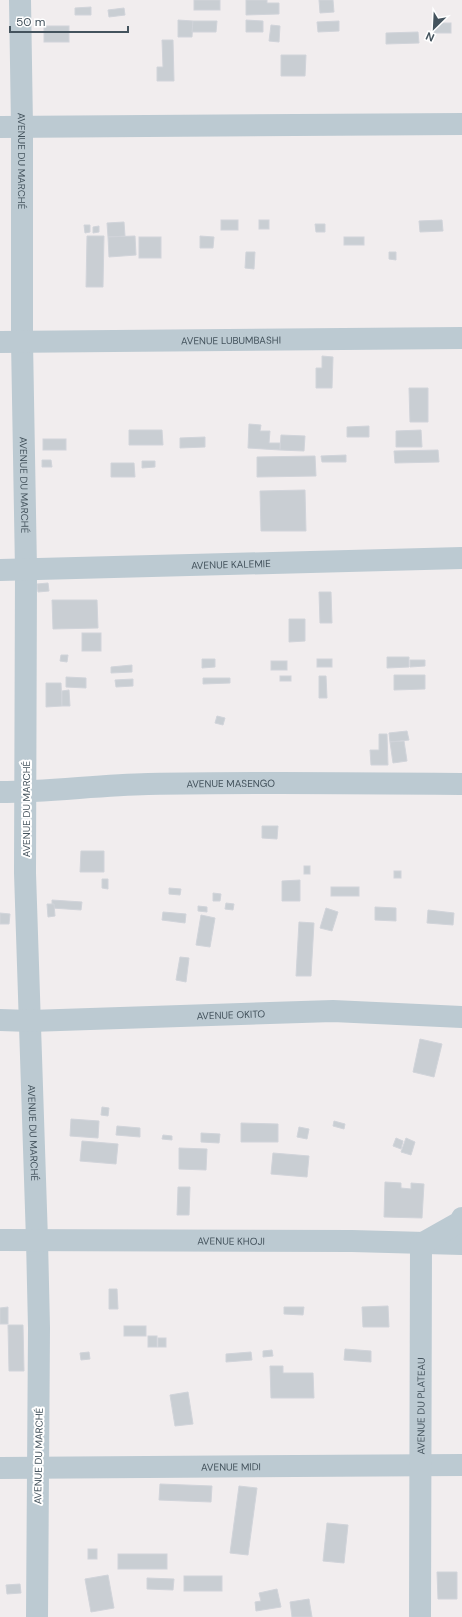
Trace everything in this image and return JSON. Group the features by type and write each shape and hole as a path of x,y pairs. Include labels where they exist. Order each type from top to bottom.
{"street":[{"name":"AVENUE DU MARCHÉ","path":"20,0 22,126 22,341 26,570 25,873 39,1328 37,1617"},
{"path":"0,127 462,124"},
{"name":"AVENUE LUBUMBASHI","path":"0,342 462,338"},
{"name":"AVENUE KALEMIE","path":"0,570 462,558"},
{"name":"AVENUE MASENGO","path":"0,792 26,792 146,784 251,782 462,784"},
{"name":"AVENUE OKITO","path":"0,1020 30,1021 333,1011 462,1016"},
{"path":"420,1244 460,1222 462,1218"},
{"name":"AVENUE KHOJI","path":"0,1240 352,1241 462,1244"},
{"name":"AVENUE DU PLATEAU","path":"420,1244 420,1617"},
{"name":"AVENUE MIDI","path":"0,1468 462,1465"}],"building":[{"path":"194,0 220,0 220,10 194,10"},
{"path":"246,0 267,0 267,3 279,3 279,14 246,15"},
{"path":"319,0 333,0 334,12 320,13"},
{"path":"91,7 91,15 75,15 75,8"},
{"path":"124,8 125,15 109,17 108,10"},
{"path":"178,20 193,21 192,37 178,37"},
{"path":"246,20 263,21 263,32 246,32"},
{"path":"193,21 217,21 216,32 192,32"},
{"path":"339,21 339,31 318,32 317,22"},
{"path":"434,23 451,23 451,33 434,33"},
{"path":"271,25 280,26 279,42 269,41"},
{"path":"44,26 69,26 69,42 44,42"},
{"path":"418,32 419,43 386,44 386,33"},
{"path":"162,40 173,40 174,81 157,81 157,67 163,67"},
{"path":"281,55 306,55 305,76 281,76"},
{"path":"221,220 238,220 238,230 221,230"},
{"path":"259,220 269,220 269,229 259,229"},
{"path":"442,220 443,231 420,232 419,221"},
{"path":"124,222 125,236 108,237 107,223"},
{"path":"315,224 325,224 325,232 316,232"},
{"path":"84,225 90,225 90,232 85,233"},
{"path":"99,226 99,232 93,233 93,227"},
{"path":"87,236 104,236 103,287 86,287"},
{"path":"135,236 136,255 109,257 108,237"},
{"path":"200,236 214,237 213,248 200,248"},
{"path":"139,237 161,237 161,258 139,258"},
{"path":"344,237 364,237 364,245 344,245"},
{"path":"246,252 255,252 254,269 245,268"},
{"path":"389,252 396,252 396,260 389,259"},
{"path":"322,356 333,357 332,388 316,388 316,368 322,368"},
{"path":"409,388 428,388 428,422 410,422"},
{"path":"249,424 261,425 260,431 270,431 269,443 280,443 280,450 248,448"},
{"path":"369,426 369,437 347,437 347,427"},
{"path":"129,430 162,430 163,445 129,445"},
{"path":"421,430 422,447 396,447 396,431"},
{"path":"281,435 305,436 304,451 280,450"},
{"path":"205,437 205,447 180,448 180,438"},
{"path":"43,439 66,439 66,450 43,450"},
{"path":"438,450 439,462 395,463 394,451"},
{"path":"346,455 346,462 322,462 321,456"},
{"path":"315,456 316,476 257,477 257,457"},
{"path":"42,460 51,460 52,467 42,467"},
{"path":"142,461 155,461 155,467 142,468"},
{"path":"111,463 134,463 135,477 111,477"},
{"path":"305,490 306,531 261,531 260,491"},
{"path":"48,583 49,591 38,592 37,584"},
{"path":"319,592 331,592 332,623 320,623"},
{"path":"52,600 97,600 98,628 53,629"},
{"path":"289,619 305,619 305,641 289,642"},
{"path":"82,633 101,633 101,651 82,651"},
{"path":"61,655 68,655 67,662 60,661"},
{"path":"387,657 409,657 409,667 387,668"},
{"path":"202,659 215,659 215,667 202,668"},
{"path":"317,659 332,659 332,667 317,667"},
{"path":"410,660 425,660 425,666 410,667"},
{"path":"271,661 287,661 287,670 271,670"},
{"path":"132,665 132,672 111,673 111,667"},
{"path":"394,675 425,675 425,689 394,690"},
{"path":"280,676 291,676 291,681 280,681"},
{"path":"319,676 326,676 327,698 319,698"},
{"path":"66,677 86,678 86,688 66,687"},
{"path":"203,678 230,678 230,683 203,684"},
{"path":"133,679 133,686 116,687 115,680"},
{"path":"46,683 61,683 62,706 46,707"},
{"path":"69,690 70,706 62,706 62,691"},
{"path":"217,716 225,718 223,725 215,723"},
{"path":"407,731 409,740 390,742 389,733"},
{"path":"379,734 387,734 388,765 371,765 370,750 379,750"},
{"path":"404,741 407,761 393,763 390,742"},
{"path":"262,826 278,826 277,839 262,838"},
{"path":"81,851 104,851 104,872 80,872"},
{"path":"304,866 310,866 310,874 304,874"},
{"path":"394,871 401,871 401,878 394,878"},
{"path":"102,879 108,879 108,889 102,888"},
{"path":"300,880 300,901 282,901 282,881"},
{"path":"331,887 359,887 359,896 331,896"},
{"path":"169,888 181,889 180,895 169,894"},
{"path":"213,893 221,894 220,901 213,901"},
{"path":"52,900 82,902 81,910 52,908"},
{"path":"226,903 234,904 233,910 225,909"},
{"path":"47,904 54,904 55,916 48,917"},
{"path":"198,906 207,907 207,912 198,911"},
{"path":"375,907 396,908 396,921 375,920"},
{"path":"326,908 338,912 332,931 320,928"},
{"path":"428,910 454,913 453,925 427,923"},
{"path":"163,912 186,914 185,923 162,920"},
{"path":"0,913 10,914 9,924 0,924"},
{"path":"201,915 215,918 210,947 196,945"},
{"path":"299,922 314,923 311,976 296,976"},
{"path":"180,957 189,958 186,982 176,980"},
{"path":"420,1039 442,1044 434,1077 413,1072"},
{"path":"102,1107 109,1108 108,1116 101,1115"},
{"path":"71,1119 99,1121 98,1138 70,1136"},
{"path":"334,1121 345,1124 344,1129 333,1126"},
{"path":"241,1123 278,1124 278,1142 241,1142"},
{"path":"117,1126 140,1128 140,1137 116,1135"},
{"path":"299,1127 309,1129 307,1139 297,1137"},
{"path":"201,1133 220,1134 219,1143 201,1142"},
{"path":"163,1135 172,1136 172,1140 162,1139"},
{"path":"396,1138 403,1141 401,1149 393,1146"},
{"path":"406,1138 415,1142 411,1155 401,1152"},
{"path":"82,1141 118,1144 116,1164 80,1161"},
{"path":"179,1148 207,1149 206,1170 179,1169"},
{"path":"273,1153 309,1156 307,1177 271,1174"},
{"path":"385,1182 401,1183 401,1188 411,1189 411,1183 424,1184 422,1218 384,1217"},
{"path":"178,1187 190,1187 189,1215 177,1215"},
{"path":"109,1289 117,1289 118,1309 109,1309"},
{"path":"388,1306 389,1327 363,1327 362,1307"},
{"path":"8,1307 8,1324 0,1324 0,1308"},
{"path":"284,1307 304,1307 303,1315 284,1314"},
{"path":"8,1325 23,1325 24,1371 9,1371"},
{"path":"124,1326 146,1326 146,1336 124,1336"},
{"path":"148,1336 157,1336 157,1347 148,1347"},
{"path":"158,1338 166,1338 166,1347 158,1347"},
{"path":"345,1349 371,1351 371,1362 344,1360"},
{"path":"272,1350 273,1356 263,1357 263,1351"},
{"path":"89,1352 90,1359 81,1360 80,1353"},
{"path":"251,1352 252,1360 226,1362 226,1354"},
{"path":"270,1366 283,1366 283,1373 313,1373 314,1398 271,1398"},
{"path":"188,1392 193,1424 175,1426 170,1395"},
{"path":"160,1484 212,1486 211,1502 159,1500"},
{"path":"239,1486 257,1488 248,1555 230,1553"},
{"path":"327,1523 348,1525 344,1563 323,1561"},
{"path":"88,1549 97,1549 97,1559 88,1559"},
{"path":"118,1554 167,1554 167,1569 118,1569"},
{"path":"437,1572 457,1572 457,1599 438,1599"},
{"path":"108,1575 114,1608 91,1612 85,1579"},
{"path":"184,1576 222,1576 222,1591 184,1591"},
{"path":"147,1578 174,1579 173,1590 147,1589"},
{"path":"20,1584 21,1593 7,1594 6,1585"},
{"path":"277,1589 281,1607 256,1611 255,1602 261,1601 259,1593"},
{"path":"309,1599 312,1617 292,1617 290,1602"}]}
